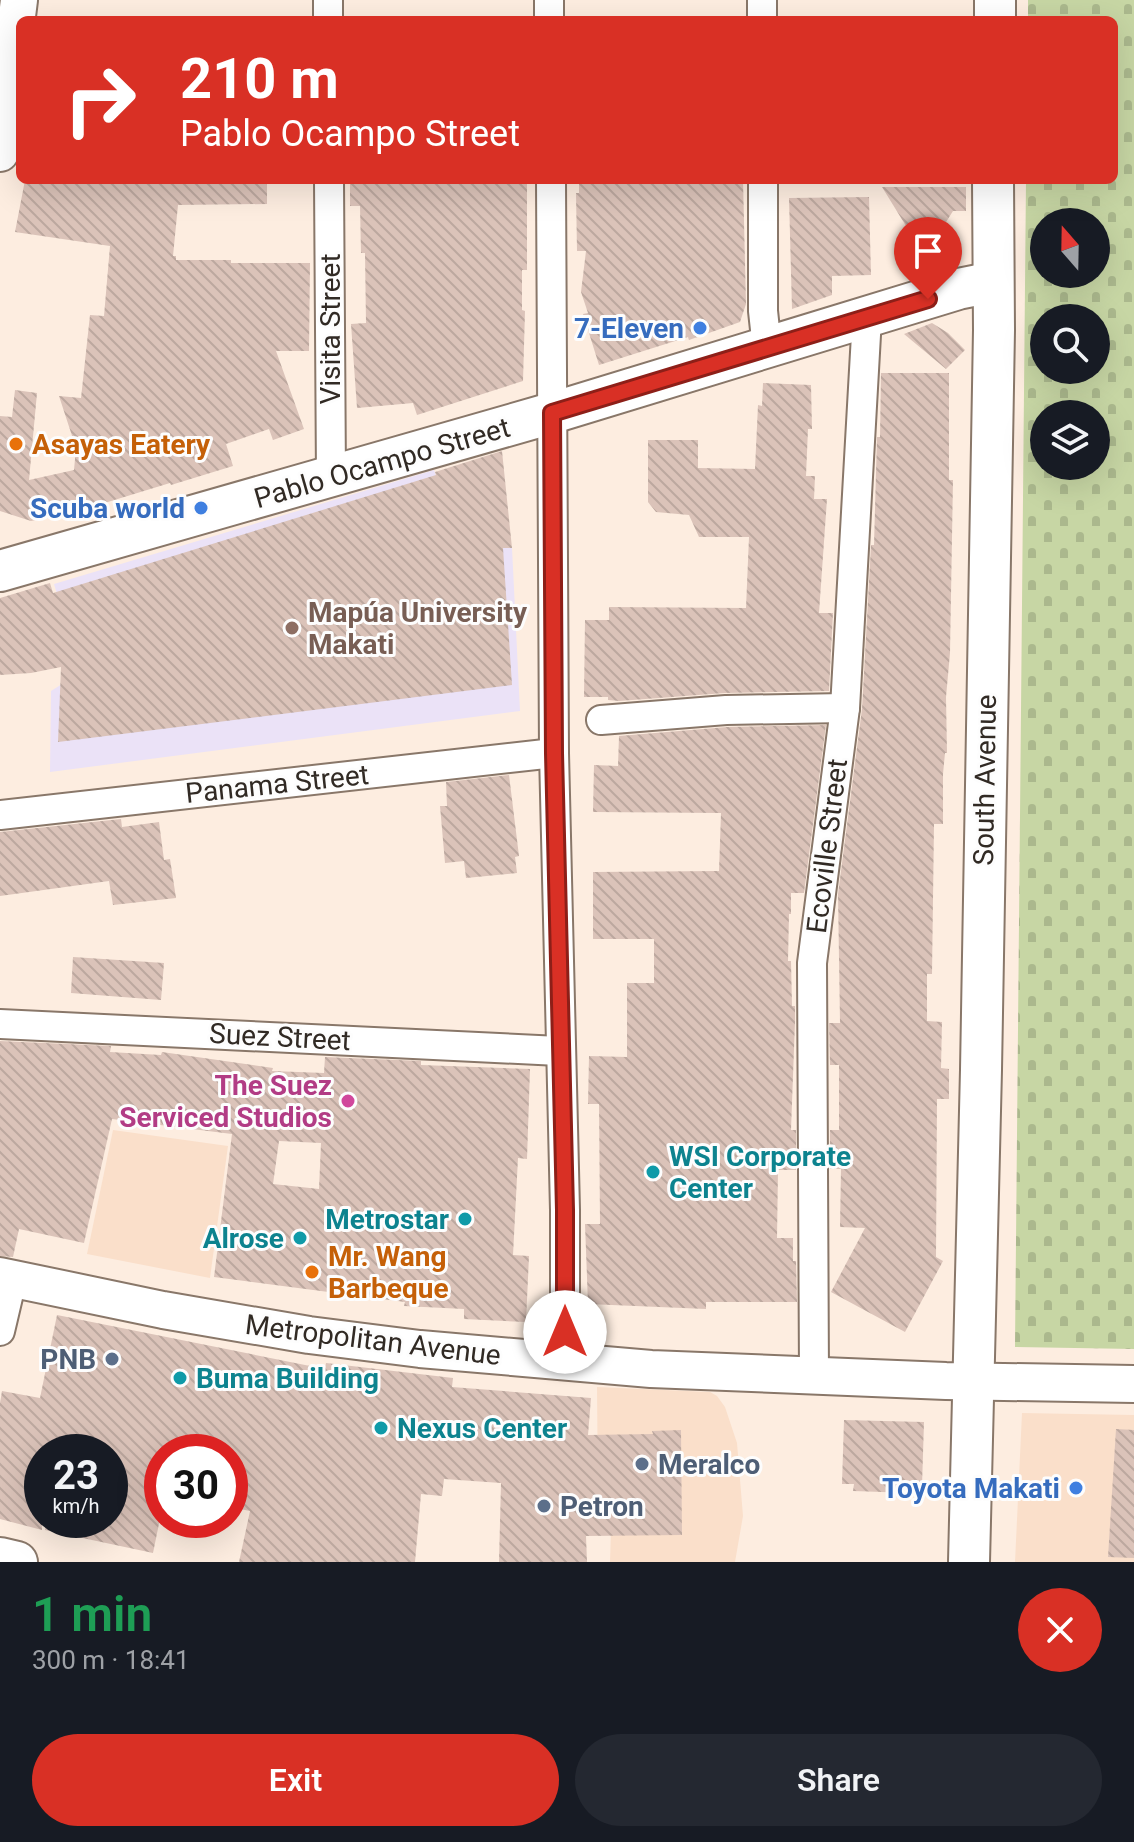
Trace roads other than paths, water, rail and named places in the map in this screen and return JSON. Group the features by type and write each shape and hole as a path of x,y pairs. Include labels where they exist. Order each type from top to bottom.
{"main road":[{"name":"South Avenue","path":"969,1562 981,1086 993,184"},
{"name":"Pablo Ocampo Street","path":"0,571 331,478 958,289 993,282"},
{"path":"0,1558 17,1562"}],"street":[{"path":"0,153 16,24"},
{"name":"Visita Street","path":"329,184 331,478"},
{"path":"551,184 554,753 565,1210 565,1362"},
{"path":"763,184 763,311 767,348"},
{"name":"Ecoville Street","path":"814,1376 812,963 845,708 867,317"},
{"path":"601,720 726,710 845,708"},
{"name":"Panama Street","path":"0,815 554,753"},
{"name":"Suez Street","path":"0,1024 559,1051"},
{"path":"0,1331 6,1278"},
{"name":"Metropolitan Avenue","path":"6,1278 309,1335 565,1362 814,1376 1134,1384"}],"place":[{"name":"7-Eleven","path":"700,328"},
{"name":"Asayas Eatery","path":"16,444"},
{"name":"Scuba world","path":"201,508"},
{"name":"Mapúa University Makati","path":"292,628"},
{"name":"The Suez Serviced Studios","path":"348,1101"},
{"name":"WSI Corporate Center","path":"653,1172"},
{"name":"Metrostar","path":"465,1219"},
{"name":"Alrose","path":"300,1238"},
{"name":"Mr. Wang Barbeque","path":"312,1272"},
{"name":"PNB","path":"112,1359"},
{"name":"Buma Building","path":"180,1378"},
{"name":"Nexus Center","path":"381,1428"},
{"name":"Meralco","path":"642,1464"},
{"name":"Toyota Makati","path":"1076,1488"},
{"name":"Petron","path":"544,1506"}]}
